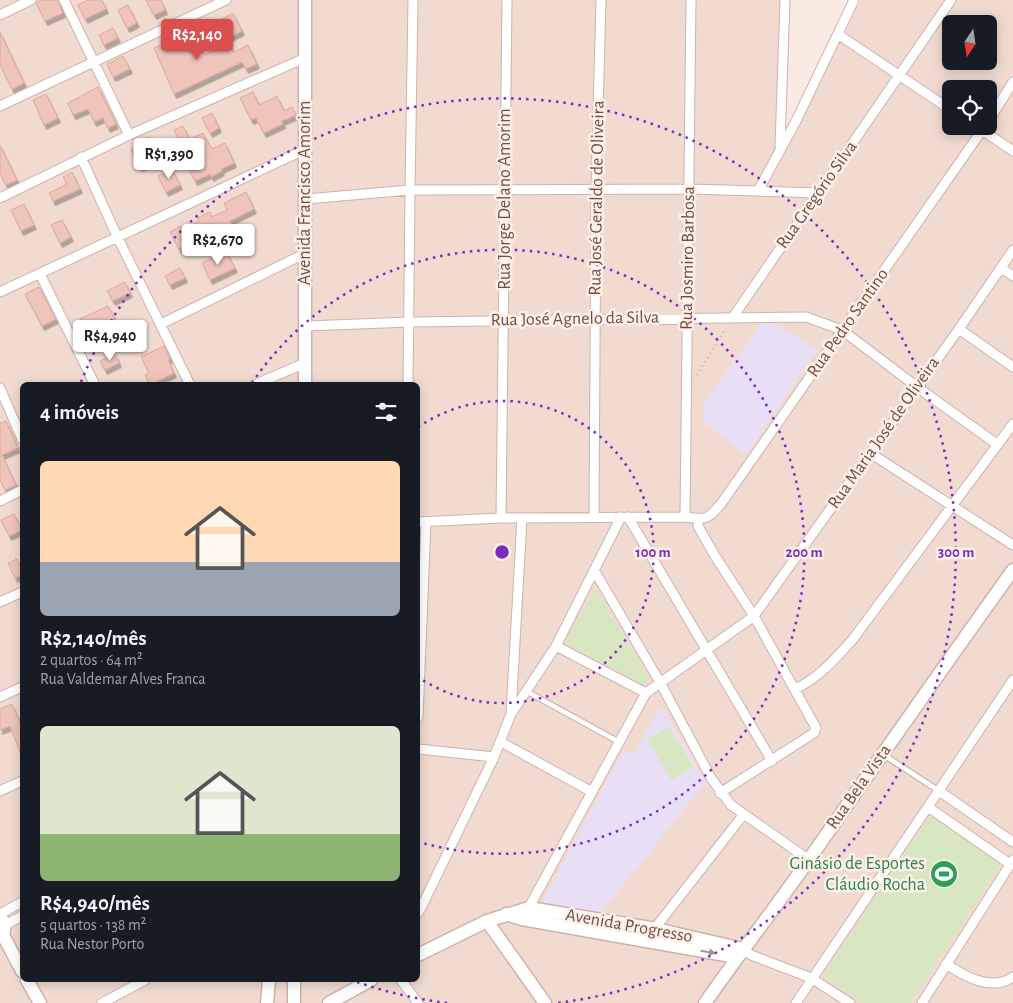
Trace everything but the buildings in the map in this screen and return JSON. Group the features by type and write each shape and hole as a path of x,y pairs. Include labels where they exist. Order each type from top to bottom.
{"street":[{"path":"0,14 31,0"},
{"path":"64,0 129,135"},
{"path":"0,106 226,0"},
{"name":"Avenida Francisco Amorim","path":"305,0 305,382"},
{"path":"408,382 414,0"},
{"name":"Rua Jorge Delano Amorim","path":"501,518 504,321 503,189 507,0"},
{"name":"Rua José Geraldo de Oliveira","path":"594,517 596,189 601,0"},
{"name":"Rua Josmiro Barbosa","path":"685,517 692,0"},
{"path":"780,149 785,0"},
{"path":"758,191 854,0"},
{"name":"Rua Gregório Silva","path":"733,317 951,0"},
{"path":"838,34 942,104"},
{"path":"0,198 81,157 305,58"},
{"path":"997,107 1013,82"},
{"name":"Rua Pedro Santino","path":"699,519 709,517 721,504 976,135"},
{"path":"991,135 1013,151"},
{"path":"0,292 306,149"},
{"path":"81,157 117,236 189,382"},
{"path":"306,199 410,190 690,189 818,193"},
{"name":"Rua Maria José de Oliveira","path":"646,694 754,616 959,329 1013,250"},
{"path":"161,324 306,253"},
{"path":"1001,268 1013,276"},
{"path":"40,274 94,382"},
{"name":"Rua José Agnelo da Silva","path":"306,326 410,322 806,316 842,330 998,445"},
{"path":"959,329 1013,367"},
{"path":"261,382 305,363"},
{"path":"0,388 20,434"},
{"path":"795,689 806,684 823,671 853,639 1013,424"},
{"path":"870,453 1013,545"},
{"path":"0,501 20,491"},
{"path":"420,910 501,742 511,714 556,646 594,570 625,517"},
{"path":"625,517 772,761"},
{"path":"420,620 422,522 501,518 685,517 699,519 698,526 754,616 816,726 814,733 720,793"},
{"path":"511,714 522,518"},
{"path":"594,570 661,684 720,793 731,805 809,860"},
{"name":"Rua Bela Vista","path":"706,1003 744,954 882,754 1013,570"},
{"path":"0,602 20,593"},
{"path":"526,914 646,694 556,646"},
{"path":"796,1003 1013,680"},
{"path":"0,697 20,688"},
{"path":"501,742 592,792"},
{"path":"420,749 494,757"},
{"path":"0,791 20,782"},
{"path":"939,791 1013,842"},
{"path":"922,1003 1012,862 928,807"},
{"path":"642,941 656,929 744,814"},
{"path":"2,926 20,904"},
{"name":"Avenida Progresso","path":"420,954 487,921 506,914 526,914 656,929 744,954 811,978 850,1003"},
{"name":"Avenida Progresso","path":"526,914 642,941 744,954"},
{"path":"2,926 20,917"},
{"path":"487,921 545,1003"},
{"path":"2,926 20,966"},
{"path":"946,964 983,982 999,984 1013,977"},
{"path":"28,982 40,1003"},
{"path":"102,1003 141,982"},
{"path":"267,1003 269,982"},
{"path":"294,982 294,1003"},
{"path":"329,1003 367,982"},
{"path":"402,982 418,1003"}],"lane":[{"path":"526,691 619,742"},
{"path":"882,754 939,791"}],"path":[{"path":"696,375 733,317"}],"shaded area":[{"path":"0,0 789,0 783,155 861,0 1013,0 1013,1003 0,1003"},
{"path":"761,324 777,325 817,350 746,455 703,422 704,404"},
{"path":"661,706 706,782 601,913 545,903 544,900 621,754 636,751"}],"green space":[{"path":"595,588 649,678 643,685 565,643"},
{"path":"669,727 694,767 671,780 647,739"},
{"path":"930,816 981,849 981,851 1001,865 911,1003 863,1003 823,976"}],"place":[{"name":"Ginásio de Esportes Cláudio Rocha","path":"944,874"}]}
